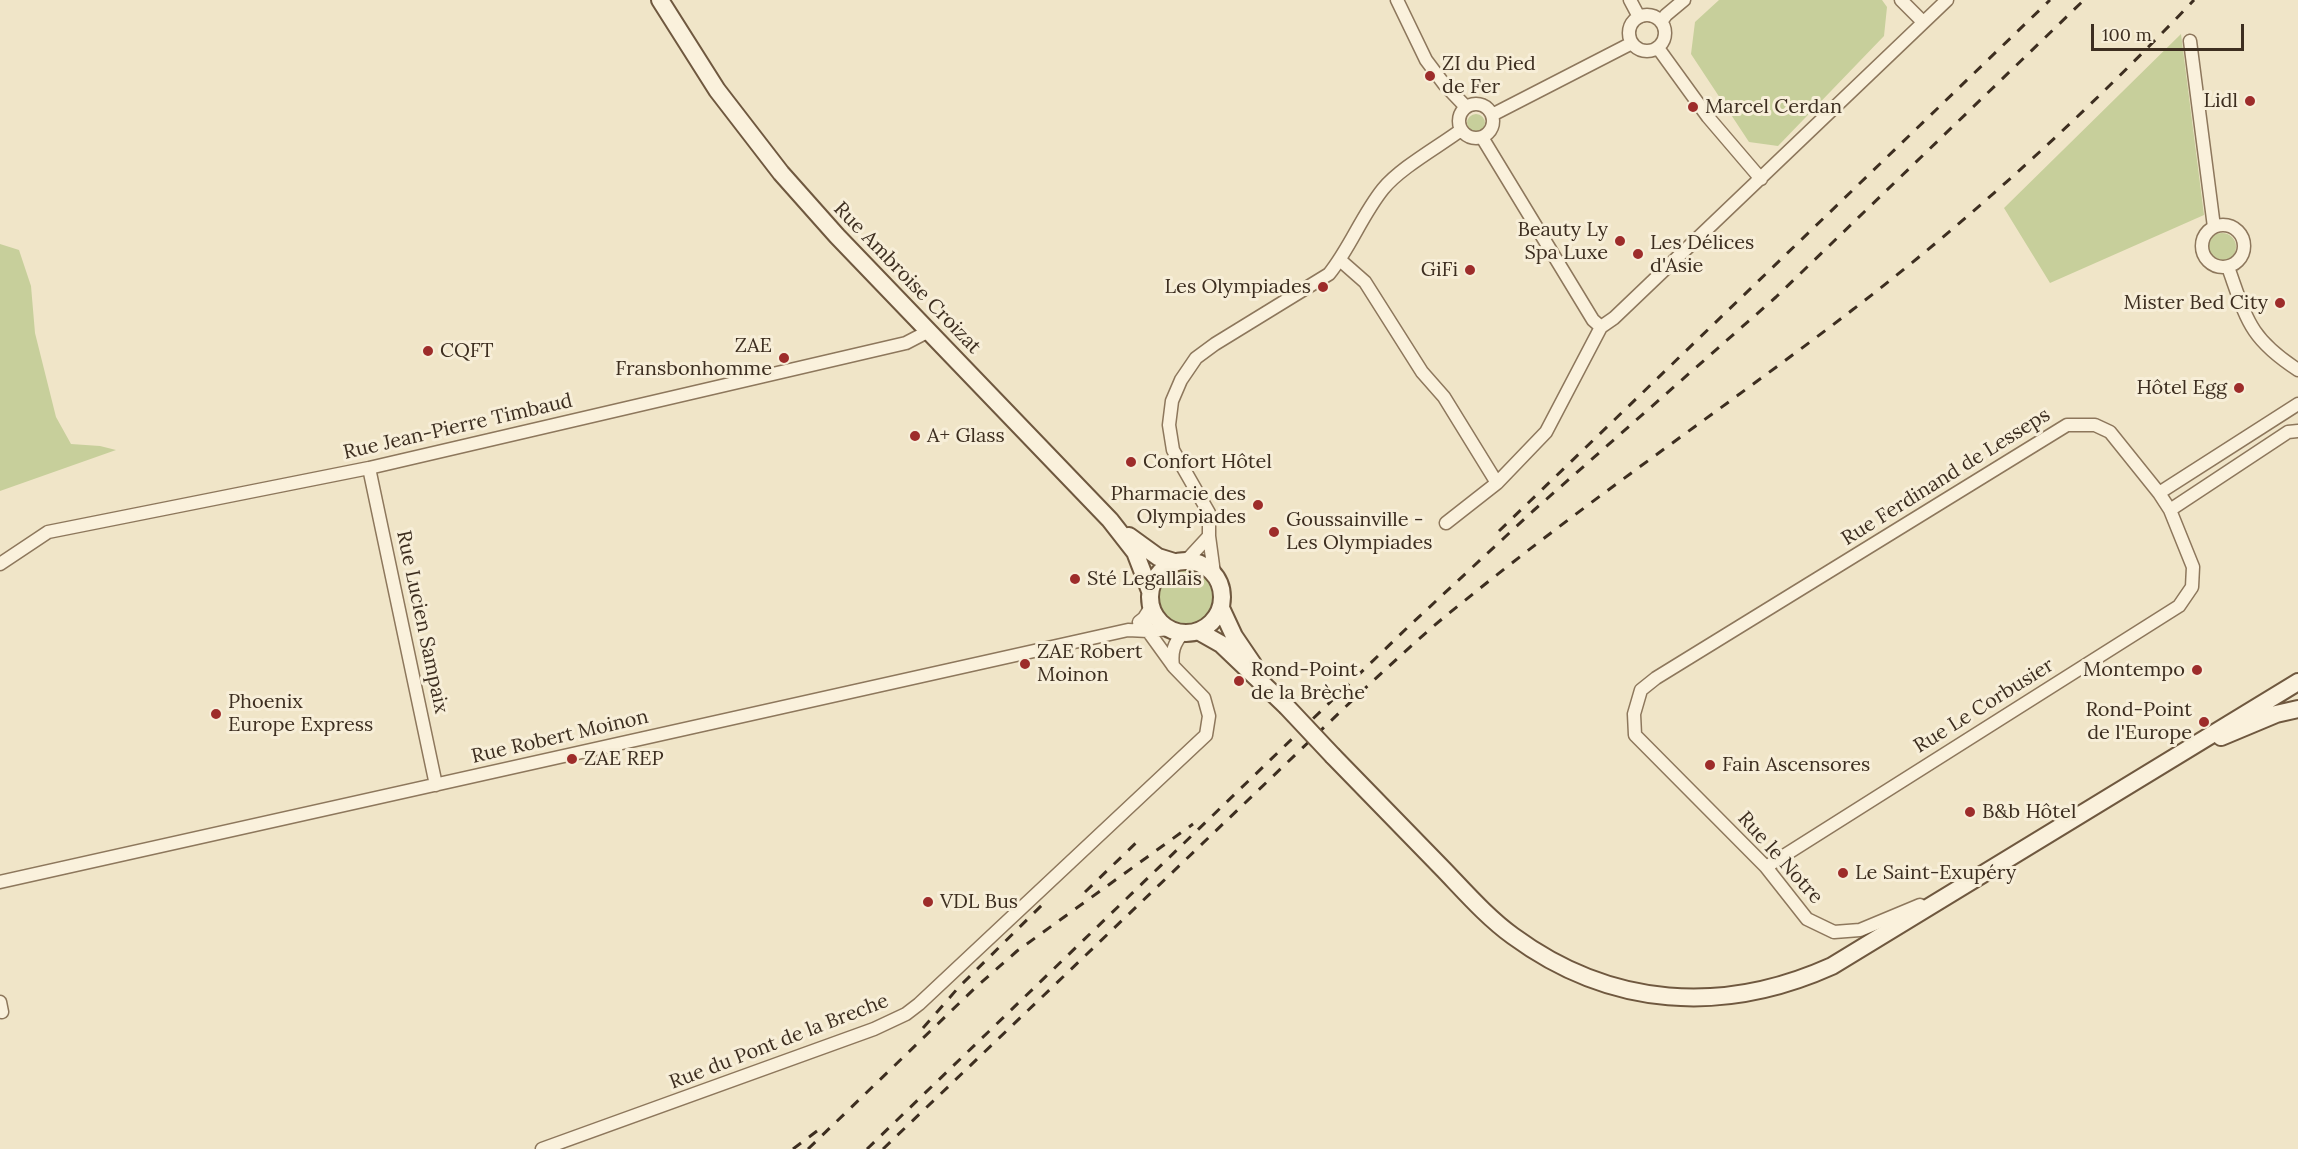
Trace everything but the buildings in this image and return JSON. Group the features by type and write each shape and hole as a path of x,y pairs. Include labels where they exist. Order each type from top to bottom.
{"main road":[{"name":"Rue Ambroise Croizat","path":"660,0 736,117 781,173 928,332 1110,520"},
{"path":"1110,520 1150,552 1204,565 1214,573 1222,590 1221,608 1212,622 1183,631"},
{"path":"1110,520 1135,552 1148,605 1160,622 1221,644 1286,706 1458,884 1511,935 1566,968 1627,990 1667,996 1706,998 1745,994 1781,986 1832,966 2298,682"},
{"path":"1148,605 1156,576 1180,561"},
{"path":"1221,608 1242,650 1272,692"},
{"path":"2276,695 2298,689"},
{"path":"2171,759 2261,720 2298,709"}],"street":[{"path":"1397,0 1426,60 1444,84 1466,107"},
{"path":"1630,0 1639,17"},
{"path":"1661,22 1684,0"},
{"path":"1901,0 1923,22"},
{"path":"1446,523 1497,483 1546,432 1601,327 1614,318 1947,0"},
{"path":"1651,15 1661,22 1665,39 1658,48 1652,51 1641,50 1632,43 1629,38 1630,26 1639,17 1651,15"},
{"path":"2190,41 2214,227"},
{"path":"1492,115 1632,43"},
{"path":"1658,48 1708,117 1761,179"},
{"path":"1472,104 1484,106 1492,115 1493,126 1483,138 1470,136 1458,125 1458,118 1466,107 1472,104"},
{"path":"1214,573 1209,536 1209,513 1173,450 1169,425 1172,401 1180,380 1196,358 1329,274 1385,187 1461,130"},
{"path":"1483,138 1593,320 1601,327"},
{"path":"2220,225 2234,228 2243,239 2244,246 2240,260 2228,267 2214,266 2204,257 2201,243 2208,231 2214,227 2220,225"},
{"path":"1340,260 1365,282 1422,372 1444,397 1497,483"},
{"path":"2228,267 2248,323 2265,346 2298,370"},
{"name":"Rue Jean-Pierre Timbaud","path":"0,564 48,532 369,468 906,343 928,332"},
{"path":"2160,493 2298,404"},
{"name":"Rue Ferdinand de Lesseps","path":"1635,735 1634,714 1641,690 1656,678 2067,424 2095,424 2110,432 2160,493"},
{"path":"2170,510 2288,432 2298,431"},
{"path":"2232,446 2242,462"},
{"name":"Rue Lucien Sampaix","path":"369,468 436,785"},
{"name":"Rue Le Corbusier","path":"1766,867 2179,606 2192,587 2193,567 2170,510 2160,493"},
{"path":"1180,561 1209,536"},
{"name":"Rue Robert Moinon","path":"1128,630 1148,605"},
{"name":"Rue du Pont de la Breche","path":"542,1149 874,1029 892,1022 912,1009 1206,735 1209,716 1204,698 1174,667 1148,631 1148,605"},
{"name":"Rue Robert Moinon","path":"0,882 1128,630 1183,631"},
{"path":"1174,667 1172,658 1174,645 1183,631"},
{"name":"Rue le Notre","path":"1635,735 1766,867 1807,919 1834,932 1860,930 1957,891"}],"green space":[{"path":"1719,0 1882,0 1887,7 1884,36 1778,146 1749,142 1691,54 1695,22"},
{"path":"2181,34 2204,215 2050,283 2004,208"},
{"path":"1476,114 1482,117 1485,123 1482,129 1476,132 1470,129 1467,123 1470,117"},
{"path":"2222,233 2232,237 2236,247 2232,257 2222,261 2212,257 2208,247 2212,237"},
{"path":"0,244 19,250 31,286 35,333 56,417 71,444 100,446 116,450 0,491"},
{"path":"1186,568 1208,577 1217,599 1208,621 1186,630 1164,621 1155,599 1164,577"}],"railway":[{"path":"1499,531 2050,0"},
{"path":"867,1149 1408,627 1533,511 1776,297 2084,0"},
{"path":"883,1149 1361,692 1424,635 1512,563 1814,339 1908,266 2035,156 2116,80 2194,0"},
{"path":"808,1149 975,988 1017,951 1193,824"},
{"path":"1085,892 1139,840"},
{"path":"923,1028 958,988 1046,901"},
{"path":"793,1149 817,1131"}],"place":[{"name":"ZI du Pied de Fer","path":"1430,76"},
{"name":"Lidl","path":"2250,101"},
{"name":"Marcel Cerdan","path":"1693,107"},
{"name":"Beauty Ly Spa Luxe","path":"1620,241"},
{"name":"Les Délices d'Asie","path":"1638,254"},
{"name":"GiFi","path":"1470,270"},
{"name":"Les Olympiades","path":"1323,287"},
{"name":"Mister Bed City","path":"2280,303"},
{"name":"CQFT","path":"428,351"},
{"name":"ZAE Fransbonhomme","path":"784,358"},
{"name":"Hôtel Egg","path":"2239,388"},
{"name":"A+ Glass","path":"915,436"},
{"name":"Confort Hôtel","path":"1131,462"},
{"name":"Pharmacie des Olympiades","path":"1258,505"},
{"name":"Goussainville - Les Olympiades","path":"1274,532"},
{"name":"Sté Legallais","path":"1075,579"},
{"name":"ZAE Robert Moinon","path":"1025,664"},
{"name":"Montempo","path":"2197,670"},
{"name":"Rond-Point de la Brèche","path":"1239,681"},
{"name":"Phoenix Europe Express","path":"216,714"},
{"name":"Rond-Point de l'Europe","path":"2204,722"},
{"name":"ZAE REP","path":"572,759"},
{"name":"Fain Ascensores","path":"1710,765"},
{"name":"B&b Hôtel","path":"1970,812"},
{"name":"Le Saint-Exupéry","path":"1843,873"},
{"name":"VDL Bus","path":"928,902"}]}
